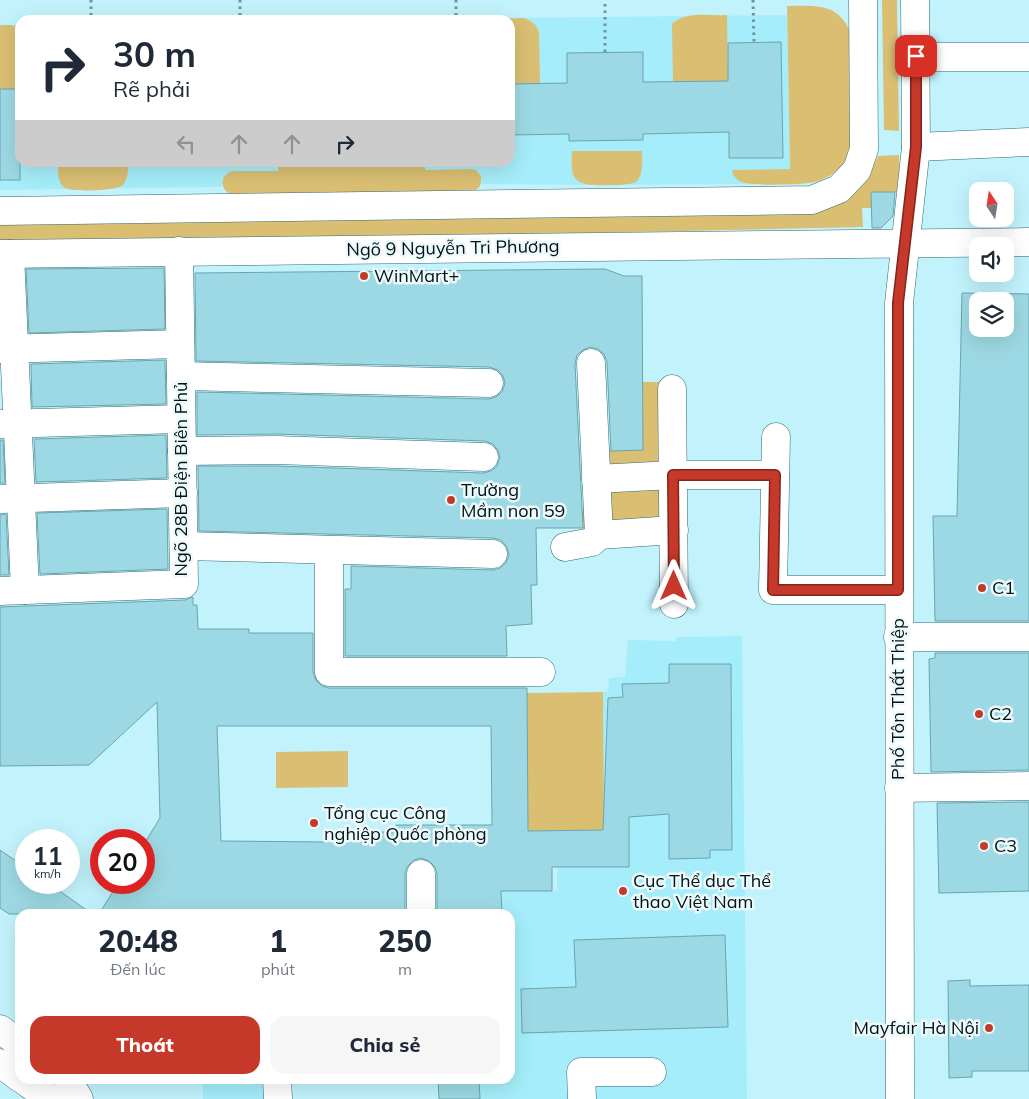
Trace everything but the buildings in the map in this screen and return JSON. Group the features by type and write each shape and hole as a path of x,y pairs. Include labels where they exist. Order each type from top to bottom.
{"street":[{"path":"0,211 812,200 839,189 857,170 864,149 863,0"},
{"name":"Phố Tôn Thất Thiệp","path":"900,1099 898,303 916,147 915,0"},
{"path":"916,56 1029,57"},
{"path":"916,147 1029,142"},
{"name":"Ngõ 9 Nguyễn Tri Phương","path":"5,254 1029,242"},
{"name":"Ngõ 28B Điện Biên Phủ","path":"12,590 184,584 179,251"},
{"path":"5,254 12,590"},
{"path":"7,349 180,344"},
{"path":"591,363 599,535"},
{"path":"181,376 489,383"},
{"path":"672,388 674,604"},
{"path":"9,424 181,419"},
{"path":"776,438 773,590 898,590"},
{"path":"182,452 276,450 484,456"},
{"path":"596,479 673,475 775,475"},
{"path":"10,498 183,492"},
{"path":"565,547 592,542 599,535 674,530"},
{"path":"184,546 493,554"},
{"path":"329,550 329,672 541,672"},
{"path":"898,638 1029,637"},
{"path":"899,788 1029,786"},
{"path":"421,874 421,909"},
{"path":"0,1029 15,1040"},
{"path":"582,1099 581,1072 652,1072"},
{"path":"23,1084 50,1099"},
{"path":"71,1084 79,1099"},
{"path":"278,1084 278,1099"}],"path":[{"path":"90,0 91,15"},
{"path":"240,0 240,15"},
{"path":"456,0 456,15"},
{"path":"605,0 605,52"},
{"path":"753,0 754,42"}],"shaded area":[{"path":"882,0 897,0 899,131 884,130"},
{"path":"787,6 815,6 831,10 845,22 850,31 852,138 847,159 839,169 815,182 777,185 741,182 735,177 732,170 790,169"},
{"path":"727,15 728,81 673,81 672,24 684,17"},
{"path":"787,15 790,169 733,175 741,182 748,184 592,185 482,184 481,176 476,170 425,170 425,167 515,167 515,18"},
{"path":"515,18 524,18 537,27 539,33 540,83 515,84"},
{"path":"0,25 15,25 15,167 278,167 278,171 233,171 222,179 222,187 0,190"},
{"path":"0,25 11,25 15,26 15,89 0,89"},
{"path":"572,151 642,151 642,167 639,179 636,182 626,184 589,185 582,183 576,179 572,172"},
{"path":"899,155 900,192 871,192 872,208 862,208 863,227 0,246 0,219 840,203 854,194 867,179 878,156"},
{"path":"58,167 128,167 125,183 113,189 77,190 65,188 58,177"},
{"path":"278,167 425,167 425,170 470,169 476,170 481,176 481,184 479,188 472,192 232,195 225,189 222,182 228,173 233,171 278,171"},
{"path":"642,382 679,382 679,541 583,536 583,450 643,450"},
{"path":"742,636 747,1099 480,1099 479,1084 515,1084 515,909 502,909 502,891 557,891 557,867 629,817 603,816 603,692 608,692 609,678 625,677 628,640 676,641 677,637"},
{"path":"603,692 604,830 528,831 527,693"},
{"path":"348,751 348,787 276,788 276,752"},
{"path":"203,1084 265,1084 266,1099 203,1099"}],"place":[{"name":"WinMart+","path":"364,276"},
{"name":"Trường Mầm non 59","path":"451,500"},
{"name":"C1","path":"982,588"},
{"name":"C2","path":"979,714"},
{"name":"Tổng cục Công nghiệp Quốc phòng","path":"314,823"},
{"name":"C3","path":"984,846"},
{"name":"Cục Thể dục Thể thao Việt Nam","path":"623,891"},
{"name":"Mayfair Hà Nội","path":"989,1028"}],"route":[{"path":"674,586 673,475 775,475 773,590 898,590 898,303 916,147 916,56"}]}
